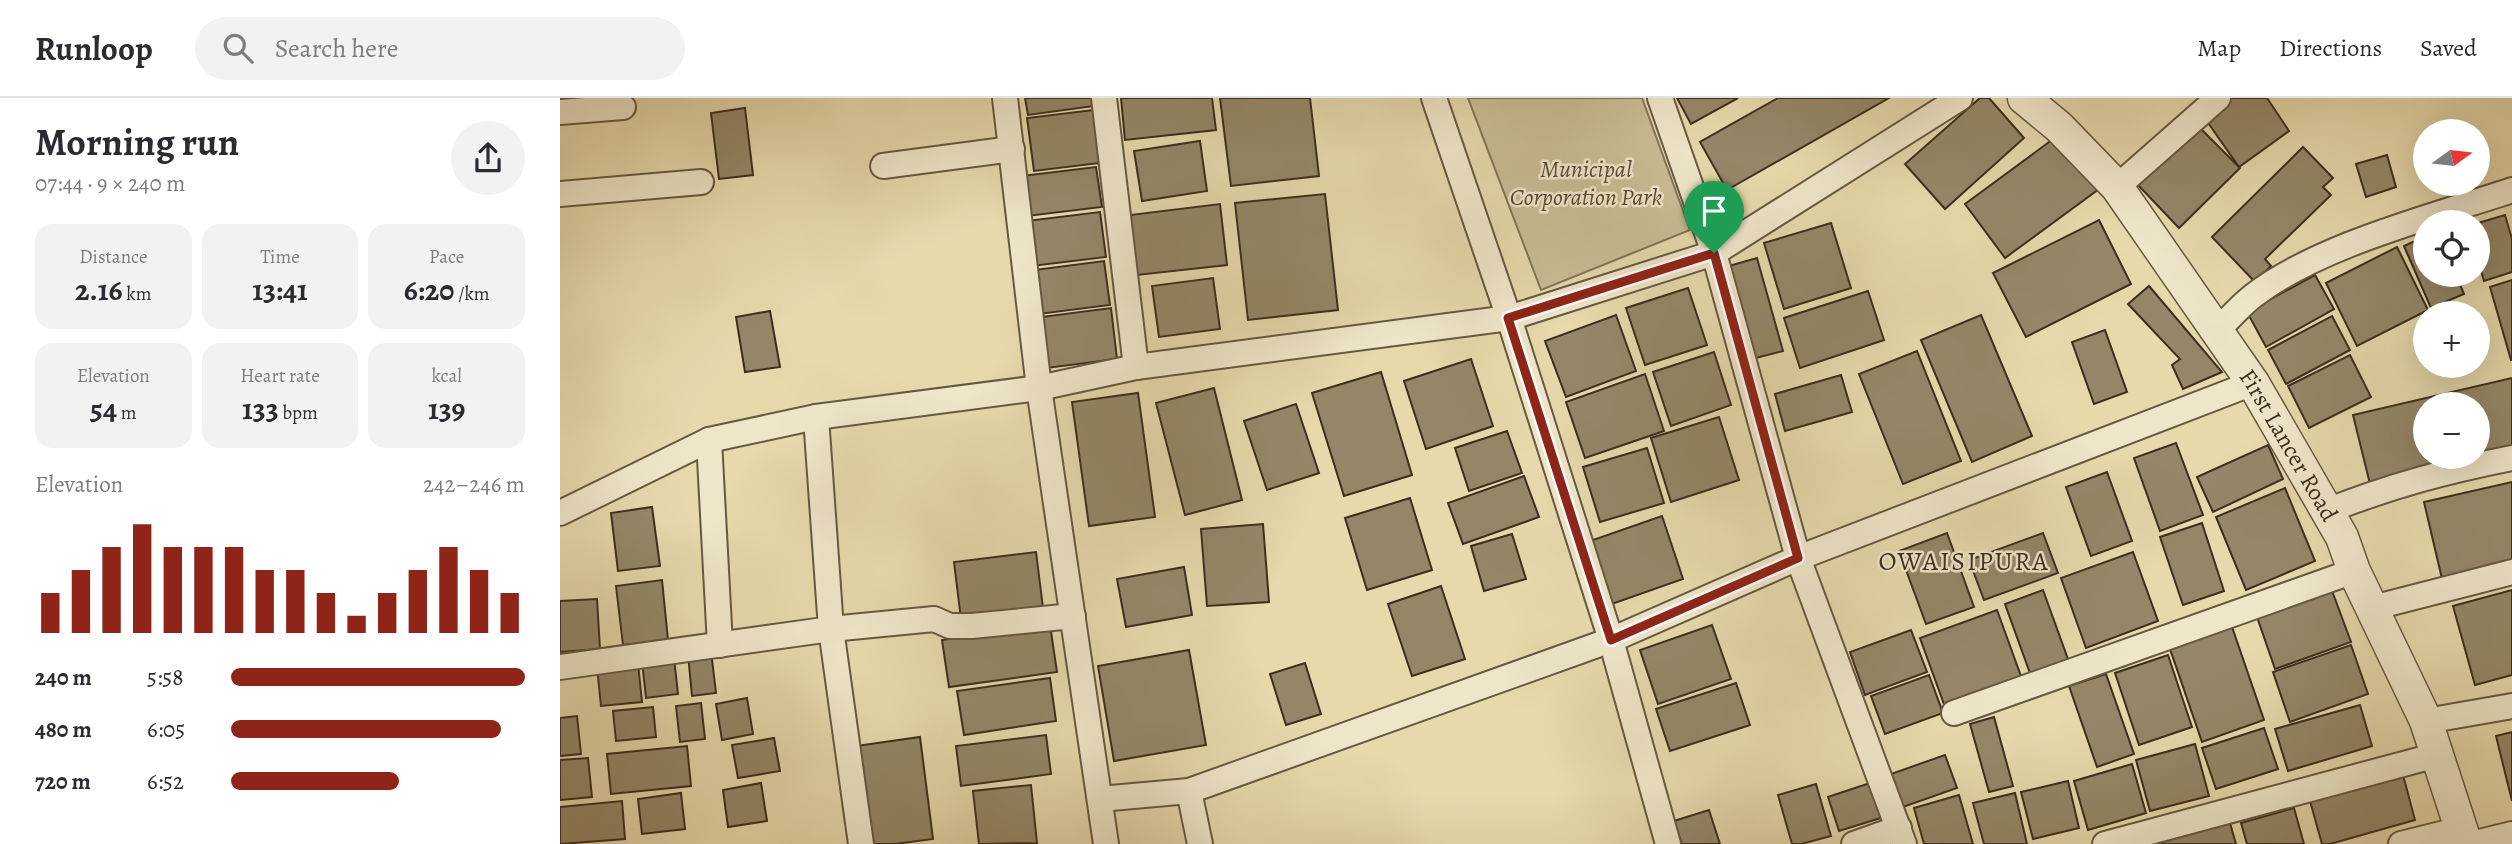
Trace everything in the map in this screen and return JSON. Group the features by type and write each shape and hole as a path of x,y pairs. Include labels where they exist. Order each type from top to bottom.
{"street":[{"path":"1005,98 1039,388 1106,844"},
{"path":"1104,98 1136,367"},
{"path":"1434,98 1611,640 1668,844"},
{"path":"1660,98 1714,253 1798,558 1901,836 1854,844"},
{"path":"560,513 709,440 816,417 1039,388 1136,367 1508,318 1714,253 1960,98"},
{"name":"First Lancer Road","path":"2024,98 2059,127 2117,187 2253,383 2343,537 2354,571 2426,721 2466,839"},
{"path":"2117,187 2218,98"},
{"path":"560,112 623,107"},
{"path":"884,166 1012,149"},
{"path":"560,194 701,182"},
{"path":"2218,330 2252,297 2309,263 2368,238 2512,190"},
{"path":"1100,799 1189,791 1611,640 1798,558 2253,383"},
{"path":"816,417 831,629 861,844"},
{"path":"709,440 720,645"},
{"path":"2327,511 2441,472 2512,458"},
{"path":"1954,713 2354,571"},
{"path":"2372,608 2512,572"},
{"path":"560,667 831,629 933,619 950,626 972,626 1073,617"},
{"path":"2426,721 2512,706"},
{"path":"2105,844 2437,755"},
{"path":"1189,791 1200,844"},
{"path":"2401,844 2512,834"}],"green space":[{"name":"Municipal Corporation Park","path":"1468,98 1642,98 1690,230 1541,290"}],"building":[{"path":"1025,98 1093,98 1094,106 1028,115"},
{"path":"1121,98 1212,98 1216,130 1125,140"},
{"path":"1220,98 1310,98 1319,176 1231,186"},
{"path":"1677,98 1738,98 1691,124"},
{"path":"1778,98 1889,98 1727,190 1700,142"},
{"path":"1980,98 1989,98 2024,138 1945,209 1905,164"},
{"path":"2231,98 2267,98 2289,131 2239,167 2204,117"},
{"path":"745,108 753,175 719,179 711,113"},
{"path":"1093,110 1100,163 1034,171 1027,118"},
{"path":"2198,126 2240,168 2179,228 2138,185"},
{"path":"2060,134 2099,189 2005,258 1965,204"},
{"path":"1200,141 1207,191 1142,201 1134,151"},
{"path":"2303,147 2333,178 2323,187 2331,195 2265,259 2271,266 2255,282 2212,237"},
{"path":"2387,155 2396,187 2366,197 2356,164"},
{"path":"1096,167 1102,207 1027,216 1021,176"},
{"path":"1325,194 1338,310 1248,320 1235,203"},
{"path":"1220,204 1227,265 1137,275 1130,215"},
{"path":"1100,212 1106,257 1032,266 1026,221"},
{"path":"2505,215 2512,239 2512,272 2490,279 2490,219"},
{"path":"2099,220 2131,284 2026,337 1993,273"},
{"path":"1831,223 1851,288 1784,309 1764,243"},
{"path":"2413,242 2413,267 2404,246"},
{"path":"2397,247 2413,280 2413,287 2417,287 2424,301 2413,301 2413,318 2357,346 2326,283"},
{"path":"1757,258 1783,351 1748,360 1722,268"},
{"path":"1104,261 1110,305 1039,314 1034,270"},
{"path":"2315,275 2334,309 2266,347 2247,312"},
{"path":"1213,278 1220,329 1159,337 1152,286"},
{"path":"2512,280 2512,360 2511,360 2490,287"},
{"path":"2149,286 2222,372 2183,389 2172,365 2180,359 2128,304"},
{"path":"2422,287 2461,287 2464,294 2448,301 2428,301"},
{"path":"1688,288 1707,345 1645,365 1626,308"},
{"path":"1868,291 1884,340 1800,368 1784,318"},
{"path":"1111,308 1117,359 1047,368 1041,317"},
{"path":"770,311 780,367 745,372 736,317"},
{"path":"1616,315 1636,371 1566,397 1545,341"},
{"path":"1981,315 2032,436 1972,462 1921,340"},
{"path":"2332,316 2350,350 2286,384 2268,350"},
{"path":"2105,330 2127,392 2094,404 2072,342"},
{"path":"1917,351 1961,461 1903,484 1859,374"},
{"path":"1714,352 1731,405 1671,426 1653,372"},
{"path":"2350,355 2371,397 2309,428 2288,386"},
{"path":"1471,359 1493,426 1426,449 1404,381"},
{"path":"1381,372 1412,475 1344,496 1312,393"},
{"path":"1645,374 1664,431 1585,458 1566,402"},
{"path":"1841,375 1852,412 1785,431 1775,394"},
{"path":"2512,378 2512,450 2490,455 2490,392 2452,392"},
{"path":"1214,388 1242,500 1185,515 1156,403"},
{"path":"1138,393 1155,517 1089,526 1072,402"},
{"path":"2413,401 2413,469 2433,469 2370,484 2353,415"},
{"path":"1296,404 1319,473 1267,490 1244,421"},
{"path":"1719,417 1739,480 1671,502 1651,438"},
{"path":"1507,431 1522,473 1469,491 1455,448"},
{"path":"2176,443 2203,515 2160,531 2134,458"},
{"path":"2268,445 2283,479 2213,512 2197,477"},
{"path":"1647,448 1664,503 1600,522 1583,467"},
{"path":"2107,472 2132,541 2091,556 2066,487"},
{"path":"1524,476 1539,517 1463,544 1448,503"},
{"path":"2512,482 2512,568 2443,583 2424,502"},
{"path":"2285,488 2315,561 2246,590 2216,517"},
{"path":"1410,498 1432,570 1367,590 1345,518"},
{"path":"652,507 660,566 618,571 611,513"},
{"path":"1662,516 1683,579 1609,605 1587,542"},
{"path":"2202,523 2224,591 2183,605 2160,537"},
{"path":"1263,524 1269,602 1207,606 1201,529"},
{"path":"1947,533 1974,607 1926,624 1899,551"},
{"path":"2043,533 2058,573 1984,600 1969,560"},
{"path":"1512,534 1526,579 1484,591 1471,546"},
{"path":"1036,552 1043,608 961,619 954,562"},
{"path":"2133,552 2158,621 2086,648 2061,578"},
{"path":"1184,567 1192,615 1126,627 1117,579"},
{"path":"662,580 668,640 623,645 616,586"},
{"path":"1441,586 1465,659 1412,676 1388,604"},
{"path":"2331,588 2351,642 2275,669 2256,614"},
{"path":"2043,590 2069,662 2031,676 2005,604"},
{"path":"2512,590 2512,675 2475,685 2453,606"},
{"path":"597,599 600,649 560,652 560,601"},
{"path":"1997,610 2022,679 1945,707 1920,638"},
{"path":"2231,624 2264,720 2202,742 2169,646"},
{"path":"1050,625 1057,672 949,687 942,640"},
{"path":"1712,625 1731,679 1658,704 1640,650"},
{"path":"1911,630 1927,672 1865,695 1850,652"},
{"path":"2351,645 2368,694 2290,722 2273,672"},
{"path":"1189,650 1206,745 1114,761 1098,666"},
{"path":"711,651 716,693 692,696 688,654"},
{"path":"2168,655 2192,727 2139,745 2115,673"},
{"path":"674,658 678,694 646,698 642,661"},
{"path":"638,663 642,702 601,706 597,667"},
{"path":"1305,663 1321,714 1286,725 1270,674"},
{"path":"2106,674 2134,754 2097,767 2069,686"},
{"path":"1929,675 1943,713 1885,734 1871,696"},
{"path":"1050,678 1056,721 964,735 957,691"},
{"path":"1736,683 1750,725 1670,751 1656,709"},
{"path":"747,698 753,734 722,740 716,704"},
{"path":"701,703 705,739 680,742 676,706"},
{"path":"2360,705 2372,746 2288,771 2275,729"},
{"path":"653,707 656,737 616,741 613,711"},
{"path":"577,716 581,754 560,756 560,718"},
{"path":"1994,717 2013,786 1989,792 1970,724"},
{"path":"2264,728 2278,769 2216,789 2202,748"},
{"path":"2512,732 2512,801 2496,736"},
{"path":"1046,735 1051,774 961,786 956,746"},
{"path":"920,737 933,839 870,844 856,746"},
{"path":"774,738 780,771 738,778 732,745"},
{"path":"2195,744 2209,796 2150,811 2136,760"},
{"path":"687,746 691,786 611,794 607,754"},
{"path":"1945,755 1957,788 1903,807 1891,774"},
{"path":"588,758 592,797 560,800 560,760"},
{"path":"2132,764 2146,813 2088,830 2074,781"},
{"path":"2403,775 2415,820 2322,844 2310,801"},
{"path":"1876,781 1887,816 1839,831 1828,797"},
{"path":"2068,781 2079,828 2033,839 2021,792"},
{"path":"761,783 767,821 728,827 723,790"},
{"path":"1816,784 1831,836 1792,844 1778,795"},
{"path":"1031,785 1037,843 979,844 973,791"},
{"path":"681,793 685,829 642,834 638,799"},
{"path":"2015,793 2027,844 1984,844 1973,803"},
{"path":"1959,795 1973,844 1924,844 1914,808"},
{"path":"622,801 625,839 560,844 560,807"},
{"path":"2294,808 2304,844 2247,844 2241,823"},
{"path":"1709,810 1720,844 1682,844 1674,821"},
{"path":"2230,823 2236,844 2155,844"}],"district":[{"name":"OWAISIPURA","path":"1964,561"}],"route":[{"path":"1714,253 1798,558 1611,640 1508,318 1714,253"}]}
